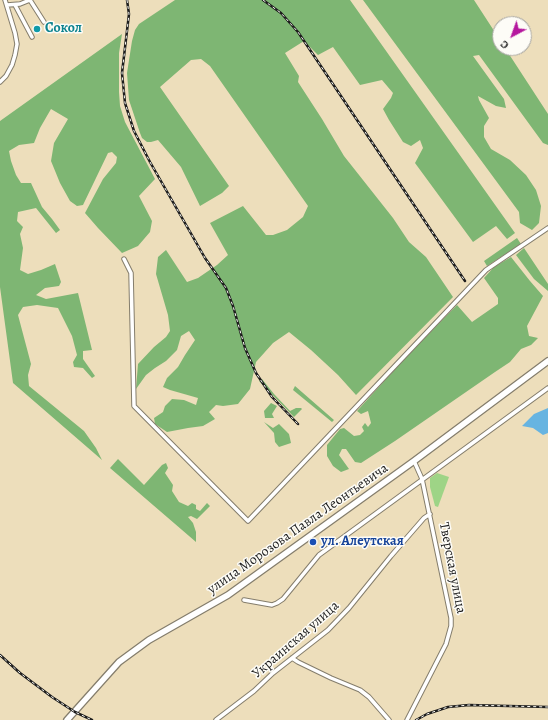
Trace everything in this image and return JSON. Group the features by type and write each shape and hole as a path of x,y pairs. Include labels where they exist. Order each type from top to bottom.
{"main road":[{"name":"улица Морозова Павла Леонтьевича","path":"67,720 119,662 149,640 228,595 414,461 548,361"}],"street":[{"path":"0,82 6,76 12,65 17,44 5,0"},
{"path":"7,5 20,4 30,0 44,22"},
{"path":"15,5 32,37"},
{"path":"124,259 131,273 134,406 248,521 486,270 548,228"},
{"path":"244,600 264,605 272,605 283,600 319,555 548,388"},
{"name":"Тверская улица","path":"407,720 446,644 451,626 451,618 430,514 422,479 414,461"},
{"name":"Украинская улица","path":"216,720 328,630 349,608 390,556 419,523 430,514"},
{"path":"292,658 331,678 360,690 369,697 389,720"}],"green space":[{"path":"175,0 350,0 515,233 507,239 496,226 473,242 415,163 423,148 420,140 411,146 403,142 389,120 383,109 393,93 382,80 360,85 333,47 318,55 304,41 285,53 299,76 298,82 344,156 393,218 409,242 426,257 453,297 356,395 338,375 289,332 273,343 256,362 250,389 238,404 223,406 216,405 209,412 215,419 203,426 167,432 155,424 154,418 163,412 165,406 172,399 184,400 196,405 198,398 163,387 167,378 178,367 195,340 189,331 181,336 177,350 166,361 146,375 136,389 138,364 166,337 170,331 168,315 156,274 158,257 166,250 187,282 198,278 217,265 228,255 210,223 243,206 266,235 273,235 287,230 303,217 308,206 210,66 201,59 191,60 160,87 229,186 222,193 200,206 181,167 158,140 147,142 142,138 129,100 127,73 132,41 135,30 139,24"},
{"path":"363,0 474,0 492,28 492,56 510,56 548,114 548,145 543,143 479,55 473,56 504,99 506,108 496,106 478,96 489,118 484,126 484,137 491,149 510,160 526,175 536,190 541,206 539,223 532,230 520,223 519,212"},
{"path":"122,34 119,53 120,106 125,122 155,179 139,196 152,221 150,232 138,246 122,253 85,213 103,179 116,163 117,157 112,152 108,153 83,205 77,206 70,201 60,183 51,161 54,143 68,119 51,109 40,128 34,143 19,145 9,151 16,175 21,183 31,183 42,207 60,230 56,233 36,208 18,212 17,221 23,227 20,234 23,248 20,270 28,274 55,264 61,282 59,286 45,288 36,295 46,299 78,293 92,350 83,351 83,359 95,376 92,378 83,368 74,367 73,362 77,355 72,336 58,308 37,305 23,307 18,315 31,364 28,375 29,386 84,431 96,448 102,460 13,383 0,287 0,121"},
{"path":"517,238 521,244 487,266 484,261"},
{"path":"524,248 548,284 548,291 534,279 516,255"},
{"path":"511,257 543,296 527,326 529,336 538,338 531,345 521,349 510,362 361,463 355,462 346,449 342,449 339,455 349,469 341,472 333,466 327,456 327,445 340,429 344,428 354,436 360,435 364,431 362,427 365,423 368,427 371,423 368,411 361,414 357,411 407,356 457,305 472,322 498,304 498,298 484,278 494,267"},
{"path":"262,379 290,411 296,408 302,409 294,417 259,381"},
{"path":"295,386 334,420 332,422 293,390"},
{"path":"271,403 277,406 272,414 274,418 265,418 264,411"},
{"path":"264,422 273,428 279,424 289,434 291,443 279,447 275,442 274,433"},
{"path":"118,459 144,485 162,465 166,463 168,468 165,473 173,485 172,491 179,502 188,506 192,503 196,505 196,509 200,511 207,503 210,506 197,519 191,516 188,517 193,523 196,532 196,542 110,468"},
{"path":"437,473 449,477 438,507 435,506 430,487 430,478"}],"water":[{"path":"548,408 548,433 543,435 533,428 522,426 534,414"}],"railway":[{"path":"127,0 129,14 122,73 125,103 134,131 205,258 226,288 233,306 245,348 256,373 272,397 298,424"},
{"path":"263,0 281,13 298,32 465,281"},
{"path":"0,655 20,673 52,697 75,712 92,720"},
{"path":"416,720 427,714 448,707 469,705 548,707"}],"place":[{"name":"Сокол","path":"37,29"},
{"name":"ул. Алеутская","path":"313,542"}]}
